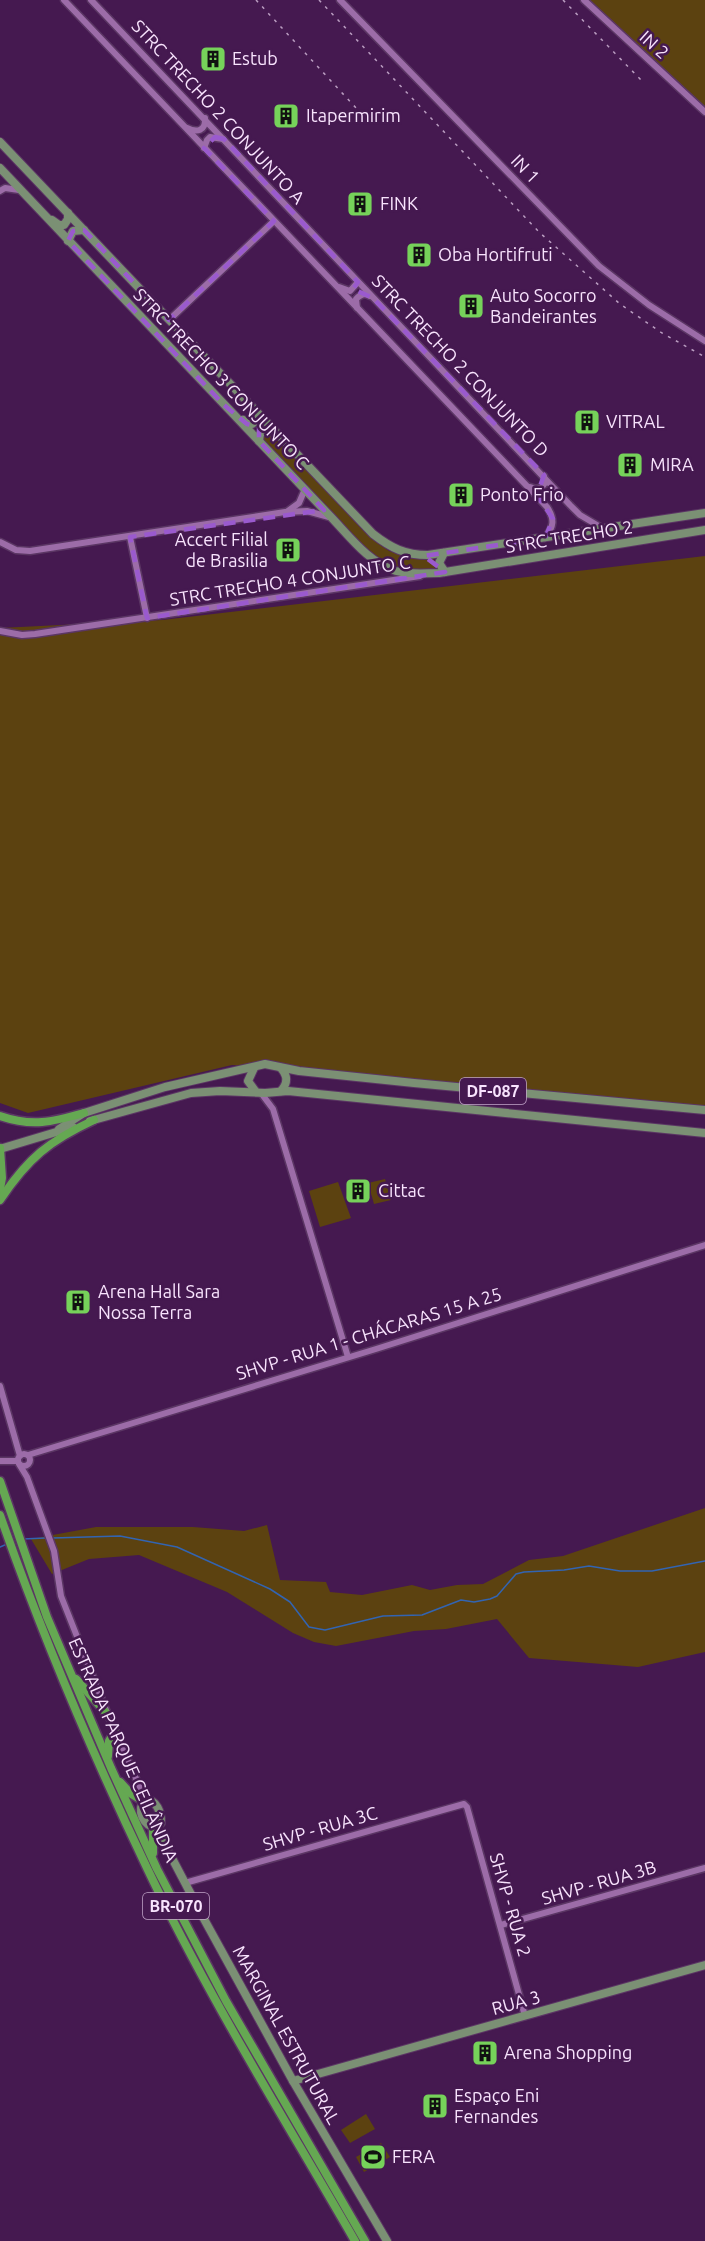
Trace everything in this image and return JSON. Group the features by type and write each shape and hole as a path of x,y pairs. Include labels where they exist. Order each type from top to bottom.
{"highway":[{"path":"0,1116 32,1124 47,1123 84,1113"},
{"path":"0,1200 25,1165 40,1152 68,1133 94,1120"},
{"path":"0,1149 2,1178 0,1189"},
{"name":"ESTRADA PARQUE CEILÂNDIA","path":"0,1480 18,1535 20,1554 47,1642 147,1868 219,2005 355,2241"},
{"name":"ESTRADA PARQUE CEILÂNDIA","path":"0,1515 9,1539 20,1554 154,1863 226,2001 365,2241"},
{"path":"70,1672 108,1715"},
{"path":"115,1732 109,1741 107,1752 113,1772 130,1793 144,1800"},
{"path":"154,1863 156,1827"}],"main road":[{"name":"STRC TRECHO 3 CONJUNTO C","path":"0,142 373,534 389,547 414,555 444,553 545,538"},
{"name":"STRC TRECHO 3 CONJUNTO C","path":"0,168 366,553 378,563 394,570 408,573 442,573"},
{"path":"23,193 59,225 67,222 68,213"},
{"path":"69,241 73,231 84,230"},
{"path":"224,405 234,410 247,424 252,424 261,416"},
{"path":"259,441 259,435 264,431 276,433"},
{"name":"STRC TRECHO 2","path":"545,538 705,513"},
{"path":"689,515 694,516 699,522 698,528 692,532"},
{"name":"STRC TRECHO 2","path":"442,573 705,530"},
{"path":"442,573 439,563 444,553"},
{"name":"DF-087","path":"45,1137 84,1113 165,1087 265,1064 281,1068 414,1083 705,1110"},
{"path":"254,1068 248,1081 259,1093"},
{"path":"281,1068 287,1078 281,1091"},
{"name":"DF-087","path":"0,1149 191,1093 220,1091 259,1093 281,1091 705,1132"},
{"path":"144,1800 152,1801 159,1810 161,1820 156,1827 146,1823 142,1818 141,1807 144,1800"},
{"name":"MARGINAL ESTRUTURAL","path":"156,1827 293,2081 387,2241"},
{"name":"RUA 3","path":"293,2081 705,1965"}],"street":[{"path":"64,0 527,485 552,514 553,526 545,538"},
{"name":"STRC TRECHO 2 CONJUNTO A","path":"91,0 299,220"},
{"name":"IN 1","path":"340,0 599,266 649,305 705,341"},
{"name":"IN 2","path":"584,0 705,112"},
{"path":"184,127 194,131 200,130 204,127 205,118"},
{"path":"204,148 210,137 224,139"},
{"path":"0,191 13,187 23,193"},
{"name":"STRC TRECHO 2 CONJUNTO D","path":"299,220 580,515 602,528"},
{"path":"169,320 274,221"},
{"path":"336,285 348,291 353,289 358,282"},
{"path":"358,309 356,299 359,296 364,294 374,298"},
{"path":"527,485 534,489 541,489 545,483 544,475"},
{"path":"285,512 299,503 305,489"},
{"path":"0,542 16,550 30,551 285,512 307,511 331,517"},
{"path":"130,537 147,618"},
{"name":"STRC TRECHO 4 CONJUNTO C","path":"0,631 22,635 35,634 442,573"},
{"path":"273,1109 281,1091"},
{"path":"259,1093 273,1109 348,1357"},
{"name":"SHVP - RUA 1 - CHÁCARAS 15 A 25","path":"24,1460 41,1451 705,1245"},
{"path":"0,1386 24,1460 27,1477 54,1551 58,1588 144,1800"},
{"path":"0,1461 24,1460"},
{"name":"SHVP - RUA 3C","path":"185,1883 464,1804"},
{"name":"SHVP - RUA 2","path":"464,1804 467,1807 525,2016"},
{"name":"SHVP - RUA 3B","path":"501,1926 705,1868"}],"highlighted area":[{"path":"215,137 224,139 358,282 353,289 373,298 544,475 537,495 553,519 545,538 424,556 445,572 147,618 130,537 324,510 259,441 259,427 247,424 224,405 68,241 73,231 84,230 169,320 274,221 204,148"}],"shaded area":[{"path":"584,0 705,0 705,112"},
{"path":"264,433 269,433 301,463 370,537 389,551 411,558 434,557 435,569 409,570 384,562 363,546 262,440"},
{"path":"705,556 705,1106 232,1065 28,1113 0,1103 0,628 162,620"},
{"path":"385,1179 391,1200 374,1204 368,1183"},
{"path":"338,1182 351,1218 320,1227 309,1191"},
{"path":"705,1508 705,1652 638,1667 529,1658 497,1619 446,1629 414,1631 336,1646 314,1642 293,1633 227,1592 139,1555 89,1559 52,1574 31,1539 96,1527 193,1527 244,1531 267,1525 280,1580 326,1582 330,1592 362,1595 412,1585 430,1590 457,1585 483,1584 529,1560 563,1556"},
{"path":"366,2114 375,2129 350,2143 341,2130"},
{"name":"FERA","path":"381,2143 390,2157 364,2172 356,2157"}],"waterway":[{"path":"53,1538 120,1536 177,1547 270,1589 290,1602 309,1627 325,1630 383,1616 422,1615 461,1600 474,1602 490,1599 497,1596 516,1574 524,1572 589,1566 620,1571 652,1571 705,1561"},
{"path":"23,1539 45,1538"},
{"path":"0,1547 7,1544"}],"railway":[{"path":"256,0 357,109"},
{"path":"319,0 539,232 620,304 662,333 705,357"},
{"path":"563,0 643,82"}],"place":[{"name":"Estub","path":"213,59"},
{"name":"Itapermirim","path":"286,116"},
{"name":"FINK","path":"360,204"},
{"name":"Oba Hortifruti","path":"419,255"},
{"name":"Auto Socorro Bandeirantes","path":"471,306"},
{"name":"VITRAL","path":"587,422"},
{"name":"MIRA","path":"630,465"},
{"name":"Ponto Frio","path":"461,495"},
{"name":"Accert Filial de Brasilia","path":"288,550"},
{"name":"Cittac","path":"358,1191"},
{"name":"Arena Hall Sara Nossa Terra","path":"78,1302"},
{"name":"Arena Shopping","path":"485,2053"},
{"name":"Espaço Eni Fernandes","path":"435,2106"},
{"name":"FERA","path":"373,2157"}]}
